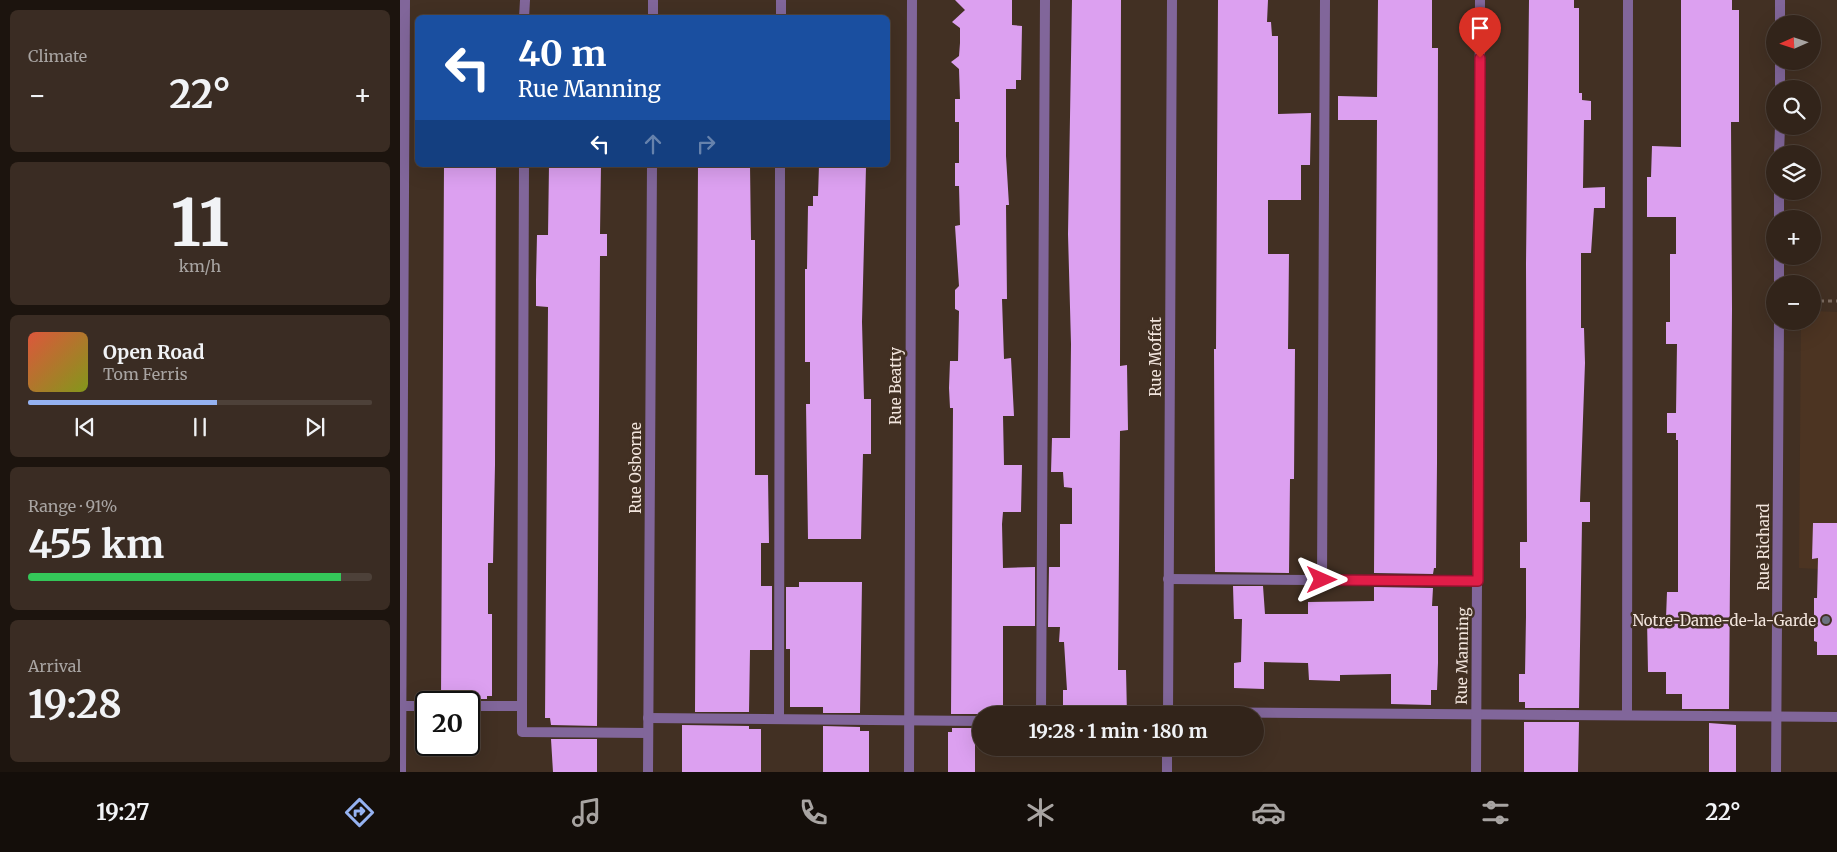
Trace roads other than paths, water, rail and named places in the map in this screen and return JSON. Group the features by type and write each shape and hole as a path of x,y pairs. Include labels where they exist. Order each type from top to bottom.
{"street":[{"path":"401,772 405,0"},
{"path":"524,0 524,15"},
{"path":"653,0 653,15"},
{"path":"781,0 781,15"},
{"name":"Rue Beatty","path":"909,772 912,0"},
{"path":"1041,706 1045,0"},
{"name":"Rue Moffat","path":"1168,706 1172,0"},
{"path":"1322,580 1325,0"},
{"name":"Rue Manning","path":"1476,772 1480,0"},
{"path":"1627,714 1628,0"},
{"path":"1780,0 1780,15"},
{"path":"524,167 522,732 648,733"},
{"name":"Rue Osborne","path":"648,772 652,167"},
{"path":"779,718 780,167"},
{"name":"Rue Richard","path":"1776,772 1779,330"},
{"path":"1168,579 1478,581"},
{"path":"401,706 415,706"},
{"path":"480,706 522,706"},
{"path":"1264,714 1627,714 1837,717"},
{"path":"648,718 972,721"},
{"path":"1167,756 1167,772"}],"place":[{"name":"Notre-Dame-de-la-Garde","path":"1826,620"}]}
